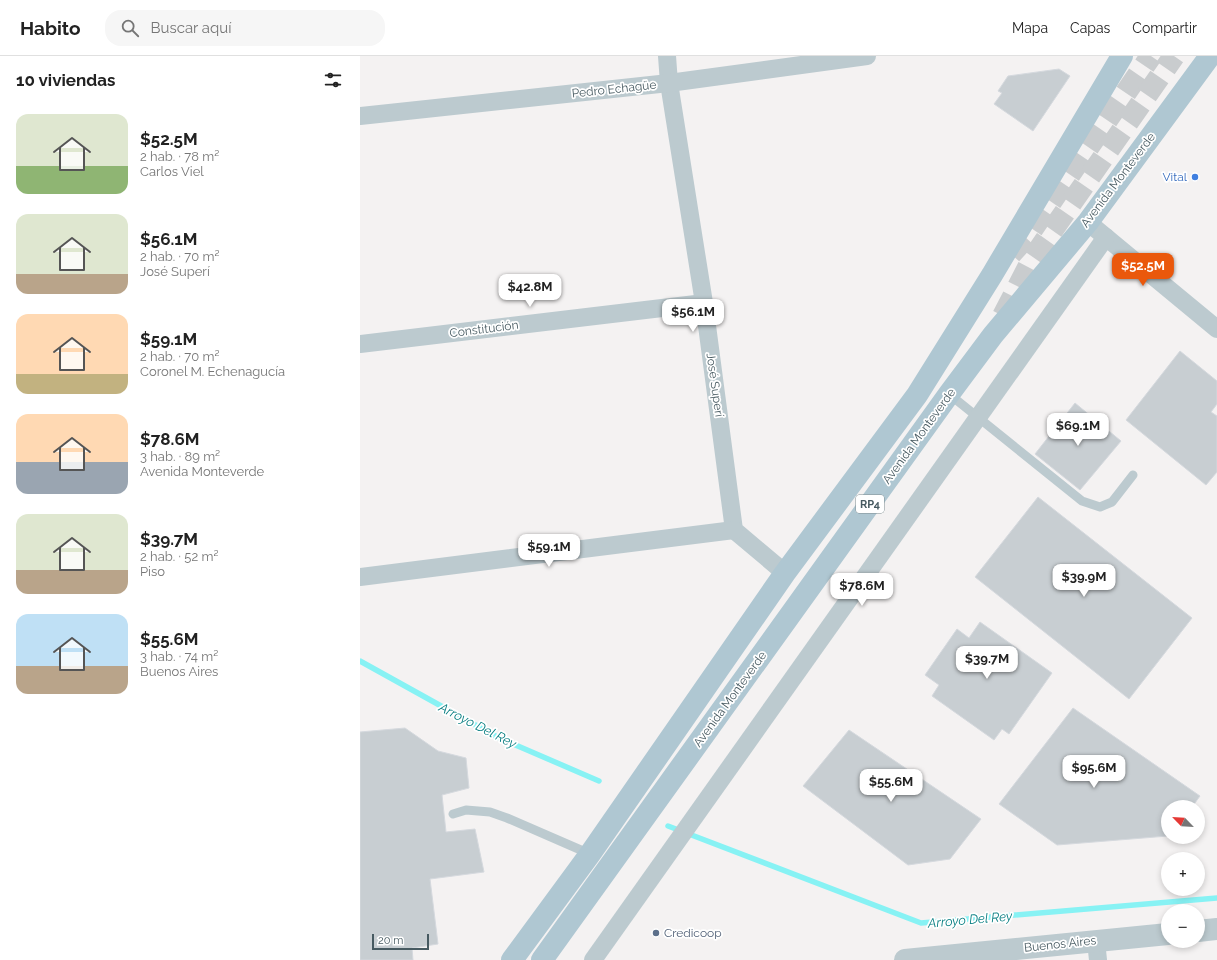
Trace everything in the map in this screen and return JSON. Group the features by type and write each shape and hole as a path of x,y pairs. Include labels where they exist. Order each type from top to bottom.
{"main road":[{"name":"Avenida Monteverde","path":"512,960 590,854 786,574 917,394 992,275 1122,56"},
{"name":"Avenida Monteverde","path":"542,960 948,394 993,335 1088,222 1210,56"}],"street":[{"name":"José Superí","path":"667,56 669,83 704,303 734,530"},
{"name":"Pedro Echagüe","path":"360,116 669,83 867,56"},
{"path":"1088,222 1217,329"},
{"path":"594,960 1106,237"},
{"name":"Constitución","path":"360,344 704,303"},
{"path":"360,577 734,530 786,574"},
{"path":"1205,930 1217,929"},
{"name":"Buenos Aires","path":"905,960 1097,950 1161,936"}],"lane":[{"path":"948,394 1082,501 1100,507 1112,502 1133,475"},
{"path":"454,814 466,810 490,812 590,854"}],"building":[{"path":"1059,69 1070,76 1033,131 994,104 1002,93 998,91 1008,76"},
{"path":"1180,351 1217,381 1217,404 1211,412 1217,416 1217,472 1206,485 1126,420"},
{"path":"1075,403 1121,441 1080,490 1035,454"},
{"path":"1038,497 1192,618 1129,699 975,577"},
{"path":"980,622 1052,673 1009,734 1002,729 994,740 932,696 939,685 925,675 957,629 969,638"},
{"path":"1073,708 1200,796 1197,800 1161,800 1161,837 1057,845 999,804"},
{"path":"405,728 438,751 466,758 469,788 442,795 446,832 475,829 484,872 430,879 438,944 412,948 413,960 360,960 360,732"},
{"path":"849,730 981,819 950,859 908,865 803,786"}],"waterway":[{"name":"Arroyo Del Rey","path":"360,661 497,737 599,781"},
{"name":"Arroyo Del Rey","path":"668,826 921,923 1217,898"}],"tunnel":[{"path":"1011,254 1029,234 1151,56"},
{"path":"1003,316 1033,258 1174,56"}],"place":[{"name":"Vital","path":"1195,177"},
{"name":"Credicoop","path":"656,933"}]}
